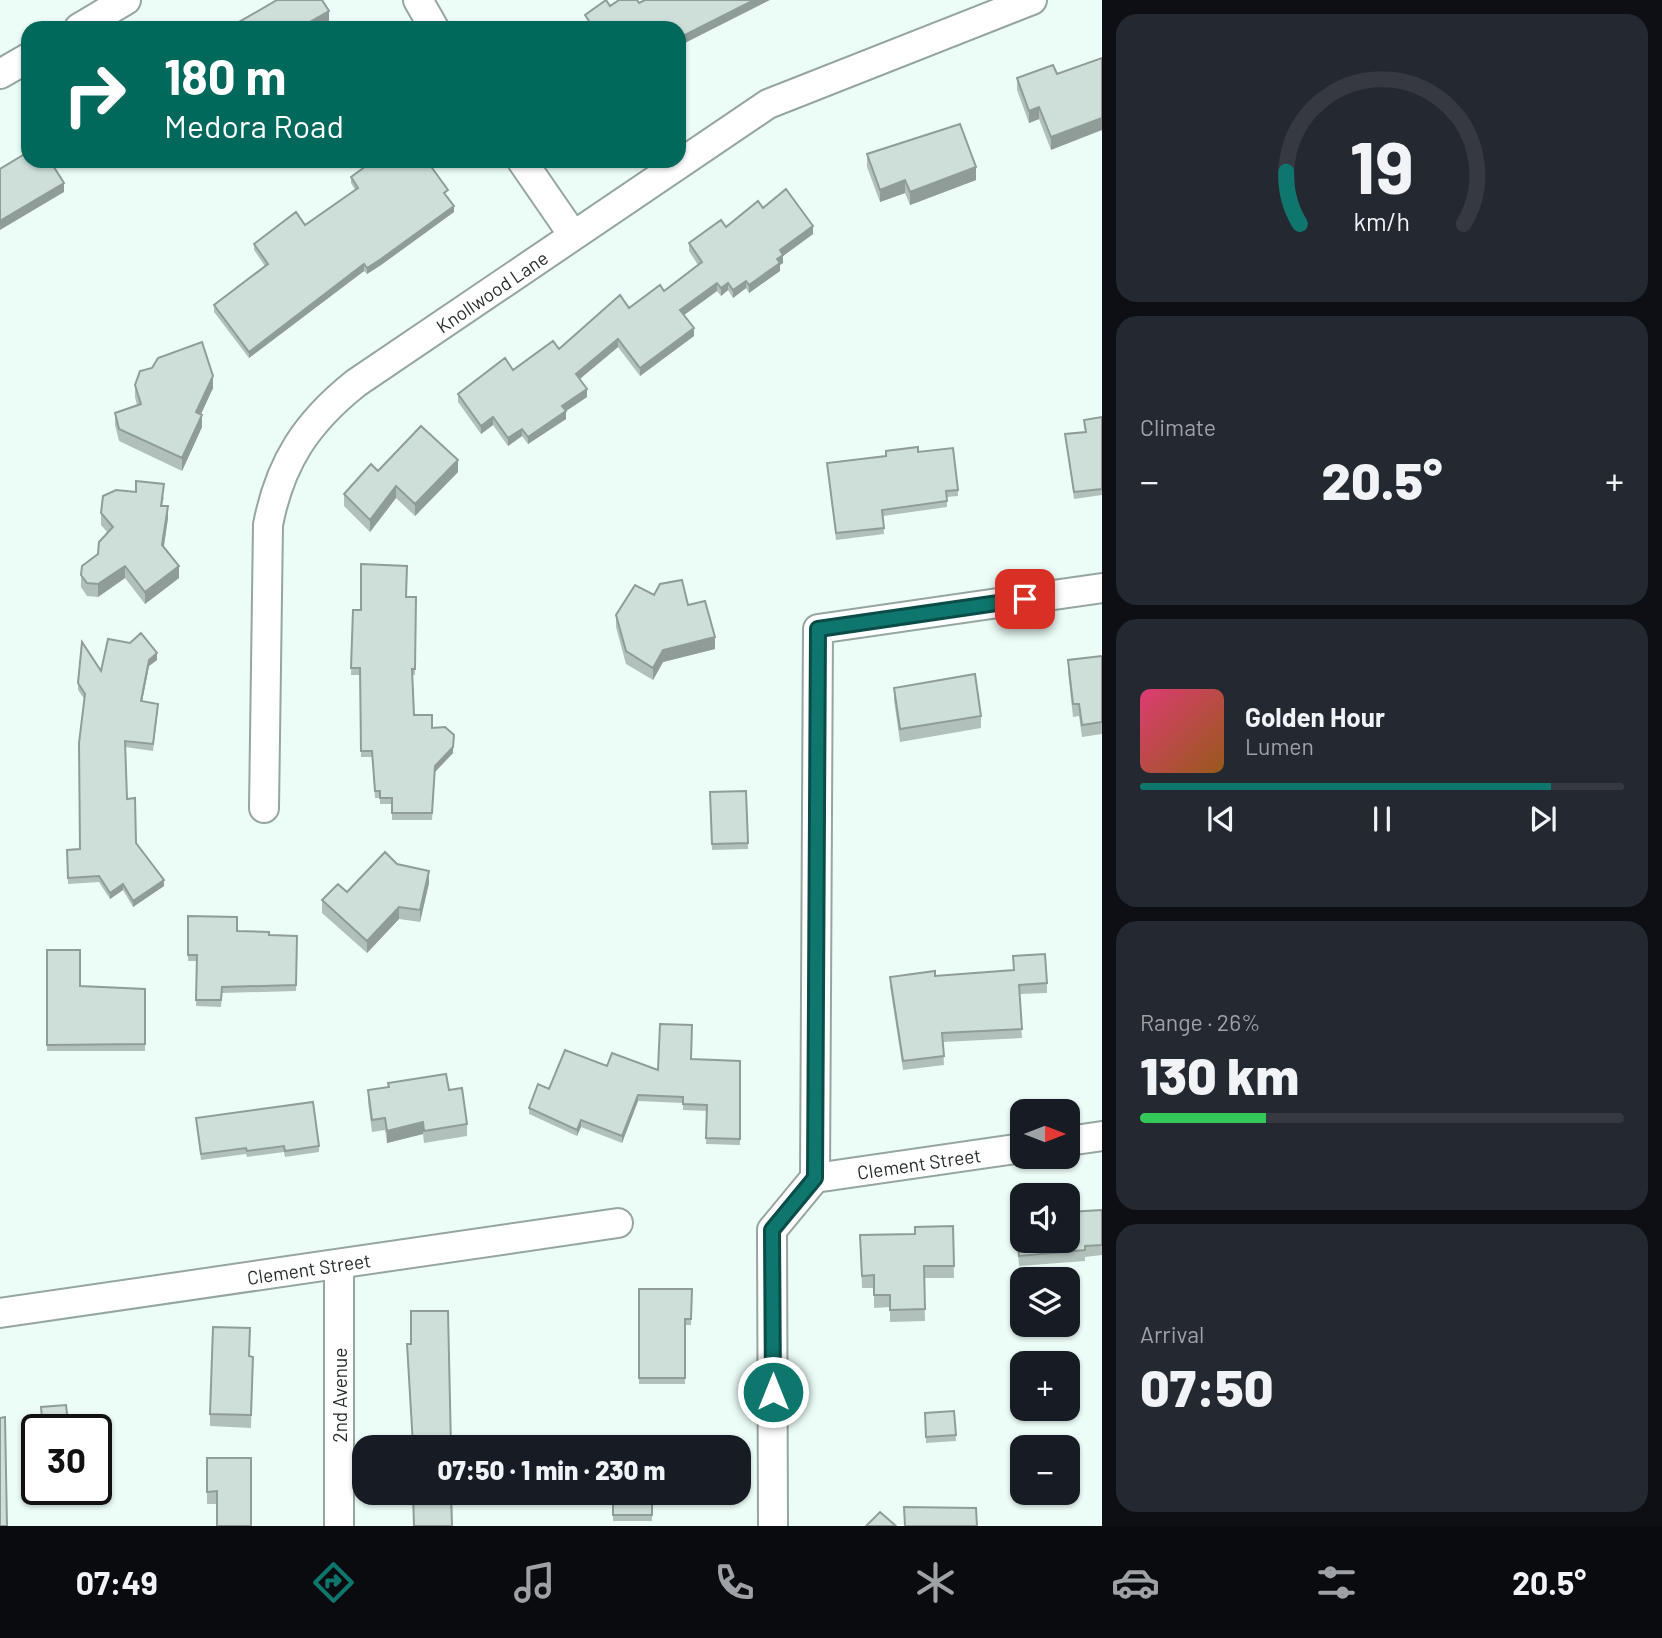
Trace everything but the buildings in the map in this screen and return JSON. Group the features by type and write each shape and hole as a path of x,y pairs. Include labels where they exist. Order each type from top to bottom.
{"street":[{"path":"91,21 126,0"},
{"path":"418,0 430,21"},
{"name":"Knollwood Lane","path":"686,159 768,104 1032,0"},
{"path":"0,74 21,62"},
{"path":"527,168 573,235"},
{"name":"Knollwood Lane","path":"264,808 268,525 272,501 303,435 337,398 356,383 673,168"},
{"path":"774,1526 772,1230 815,1178 818,629 1102,588"},
{"path":"1080,1139 1102,1136"},
{"name":"Clement Street","path":"815,1178 1010,1150"},
{"name":"Clement Street","path":"0,1313 618,1223"},
{"name":"2nd Avenue","path":"339,1265 339,1526"}],"route":[{"path":"773,1392 772,1230 815,1178 818,629 1025,599"}]}
